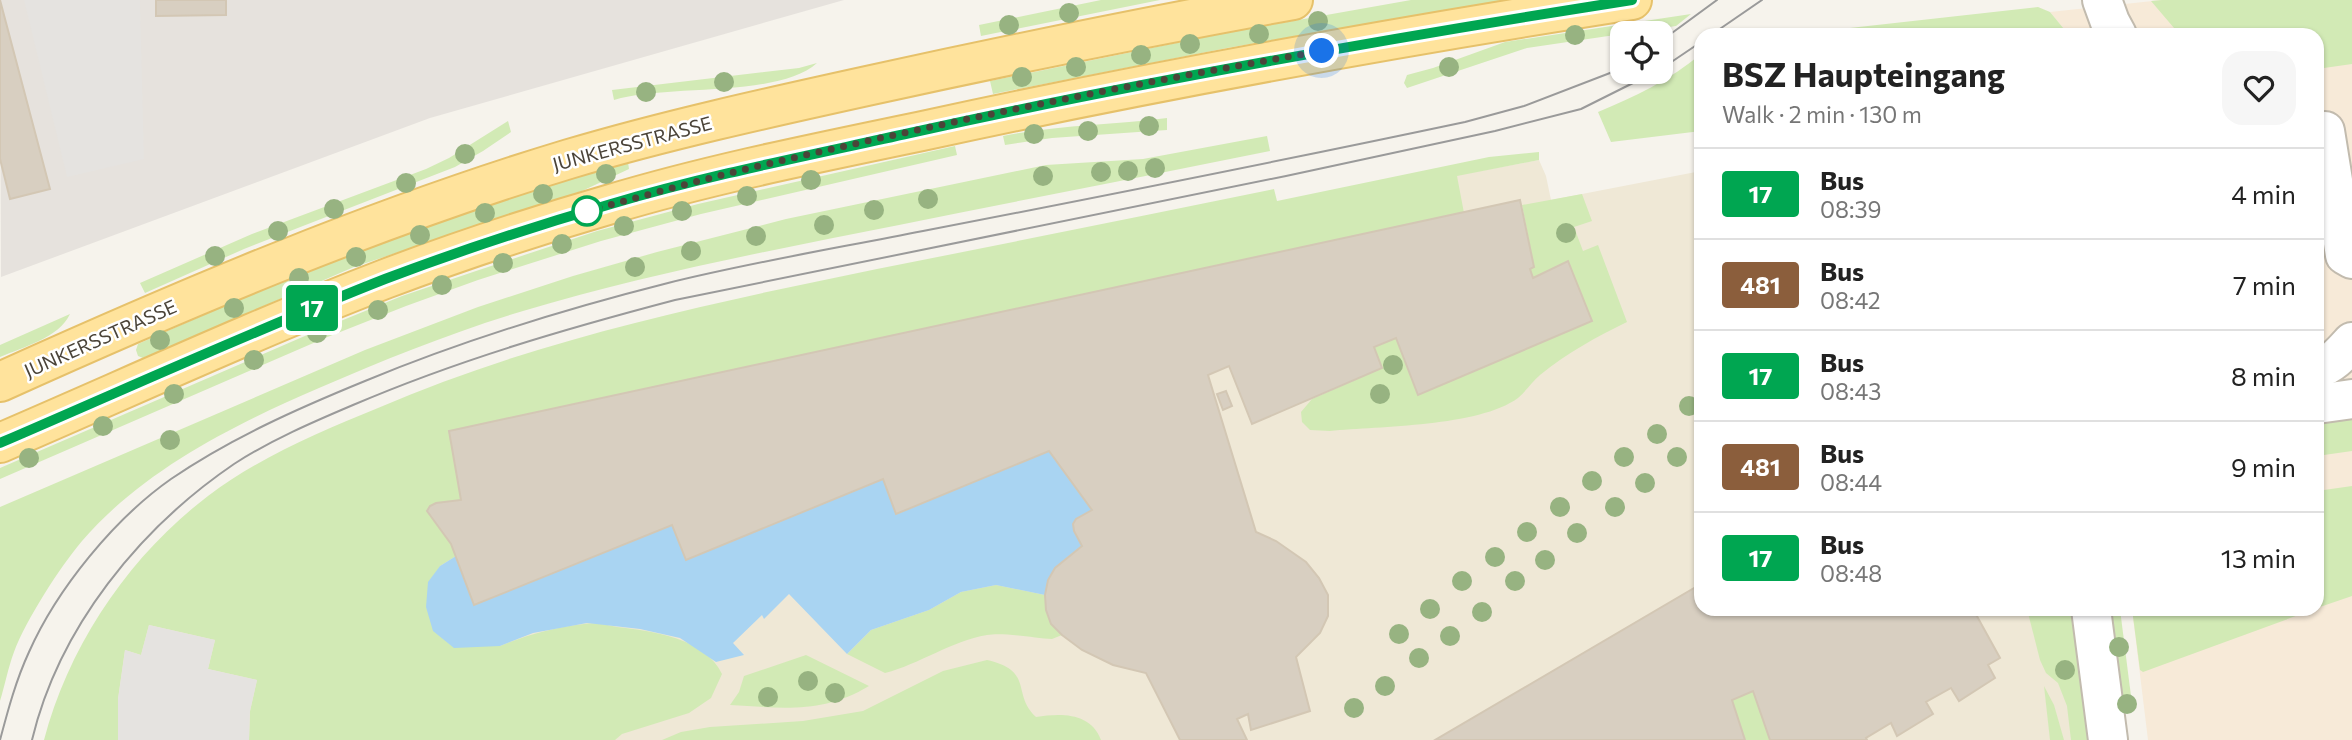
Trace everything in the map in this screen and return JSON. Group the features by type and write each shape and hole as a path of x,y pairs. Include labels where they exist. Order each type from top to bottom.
{"main road":[{"name":"JUNKERSSTRASSE","path":"0,382 129,324 343,235 580,156 705,123 962,65 1293,0"},
{"path":"0,443 290,317 388,278 615,202 746,169 1093,94 1269,60 1632,0"}],"lane":[{"path":"2102,0 2113,28"},
{"path":"2331,130 2345,255 2352,259"},
{"path":"2324,367 2342,354 2352,342"},
{"path":"2324,403 2352,399"},
{"path":"2092,616 2108,740"}],"shaded area":[{"path":"0,0 844,0 430,118 1,277"},
{"path":"24,0 140,0 144,159 67,177"},
{"path":"2162,0 2352,0 2352,740 2148,740 2133,616 2324,616 2324,28 2063,28 2050,12"},
{"path":"1539,160 1546,176 1551,200 1694,172 1694,616 2073,616 2089,740 78,740 129,603 1256,212"},
{"path":"149,625 215,640 208,669 257,680 250,711 249,740 118,740 118,699 125,650 141,655"}],"green space":[{"path":"1101,0 1160,0 981,36 979,25"},
{"path":"1411,0 1504,0 1227,48 993,94 990,81 1225,33"},
{"path":"2352,0 2352,64 2324,68 2324,28 2174,28 2151,1"},
{"path":"2038,7 2050,12 2063,28 1850,28"},
{"path":"1691,14 1676,26 1673,26 1673,21 1644,21"},
{"path":"1610,26 1610,36 1527,48 1407,88 1404,83 1407,75 1505,42"},
{"path":"1694,59 1694,132 1611,142 1598,112 1656,84 1673,84 1673,74"},
{"path":"817,63 800,74 750,86 662,92 614,100 612,90 799,68"},
{"path":"1167,118 1167,130 1052,138 1005,145 1003,136 1044,130"},
{"path":"508,121 511,132 455,167 244,249 145,293 140,283 252,234 426,169 449,158"},
{"path":"1267,136 1270,151 757,253 569,298 445,337 287,402 192,451 162,471 133,492 82,541 54,579 19,639 0,701 0,507 365,350 478,307 573,276 786,219 1046,165 1143,159"},
{"path":"955,146 957,155 701,214 601,241 478,280 325,338 0,479 0,468 402,296 597,231 698,204"},
{"path":"1539,152 1539,160 1457,176 1464,213 461,500 430,506 427,510 451,544 456,556 440,566 500,646 541,632 588,623 677,638 703,652 722,674 711,698 689,713 622,734 615,740 249,740 250,711 257,680 208,669 215,640 149,625 141,655 125,650 118,699 118,740 44,740 69,670 86,637 128,575 179,520 227,482 268,458 438,384 561,343 687,310 813,282 1274,189 1277,201 1489,157"},
{"path":"628,162 629,169 582,191 354,267 143,358 138,356 138,344 322,265 488,206"},
{"path":"1582,194 1592,221 1574,227 1583,251 1598,245 1627,322 1561,360 1540,375 1518,398 1479,415 1428,424 1330,431 1310,430 1302,422 1301,412 1312,399 1382,368 1374,347 1396,338 1418,395 1591,321 1533,278 1530,269 1534,266 1522,205"},
{"path":"70,314 49,336 0,357 0,345"},
{"path":"2352,411 2352,451 2324,455 2324,416"},
{"path":"2352,486 2352,596 2324,606 2324,490"},
{"path":"996,585 1045,595 1049,616 1062,635 1052,639 987,635 961,642 885,673 847,654 871,630 929,610 961,592"},
{"path":"2029,616 2073,616 2089,740 2071,740 2067,706 2058,683 2046,673"},
{"path":"2109,616 2121,616 2133,712 2120,709"},
{"path":"2133,616 2296,616 2143,672 2140,670"},
{"path":"806,655 869,686 852,695 819,705 785,708 730,705 739,692 744,676"},
{"path":"987,660 1011,670 1036,717 1074,716 1090,724 1101,740 662,740 681,732 710,727 803,721 863,711 943,671"},
{"path":"2044,686 2054,705 2064,740 2050,740"},
{"path":"1753,691 1770,740 1745,740 1732,700"}],"water":[{"path":"1049,451 1092,510 1074,524 1075,533 1082,546 1058,567 1050,579 1045,595 996,585 961,592 929,610 871,630 847,654 789,594 764,619 762,615 733,643 744,655 716,662 680,638 640,629 587,623 533,633 500,646 454,648 433,631 426,607 428,582 440,566 456,556 474,604 672,525 686,560 883,479 897,514"}],"building":[{"path":"0,0 50,189 10,199 0,159"},
{"path":"156,0 226,0 226,15 156,16"},
{"path":"1520,200 1534,267 1530,269 1533,278 1568,261 1592,321 1418,395 1396,338 1374,347 1382,368 1252,424 1229,366 1208,375 1256,532 1276,541 1306,562 1328,595 1328,616 1320,633 1296,657 1310,711 1251,730 1248,714 1237,719 1247,740 1180,740 1146,673 1113,665 1082,650 1051,624 1046,610 1048,580 1055,568 1082,546 1073,524 1076,519 1092,510 1049,451 896,514 883,479 686,560 672,525 474,605 451,544 427,511 436,503 461,500 449,431"},
{"path":"1226,391 1232,406 1223,410 1217,394"},
{"path":"1694,588 1694,616 1977,616 2000,658 1988,665 1995,678 1959,701 1951,688 1926,702 1933,714 1897,736 1891,723 1866,738 1867,740 1770,740 1753,691 1732,700 1745,740 1435,740"}],"tram line":[{"path":"1673,32 1717,0"},
{"path":"1721,28 1762,0"},
{"path":"1673,61 1694,47"},
{"path":"0,740 20,673 41,628 71,580 108,535 150,495 194,464 266,425 340,391 477,339 668,283 1465,122 1524,106 1610,73"},
{"path":"32,740 45,698 62,658 83,620 136,550 167,518 234,464 277,439 353,405 512,346 675,300 1495,131 1581,109 1631,84"}],"bus line":[{"name":"17","path":"0,443 290,317 388,278 615,202 746,169 1093,94 1269,60 1632,0"}],"route":[{"path":"587,211 746,169 1093,94 1322,51"}]}
